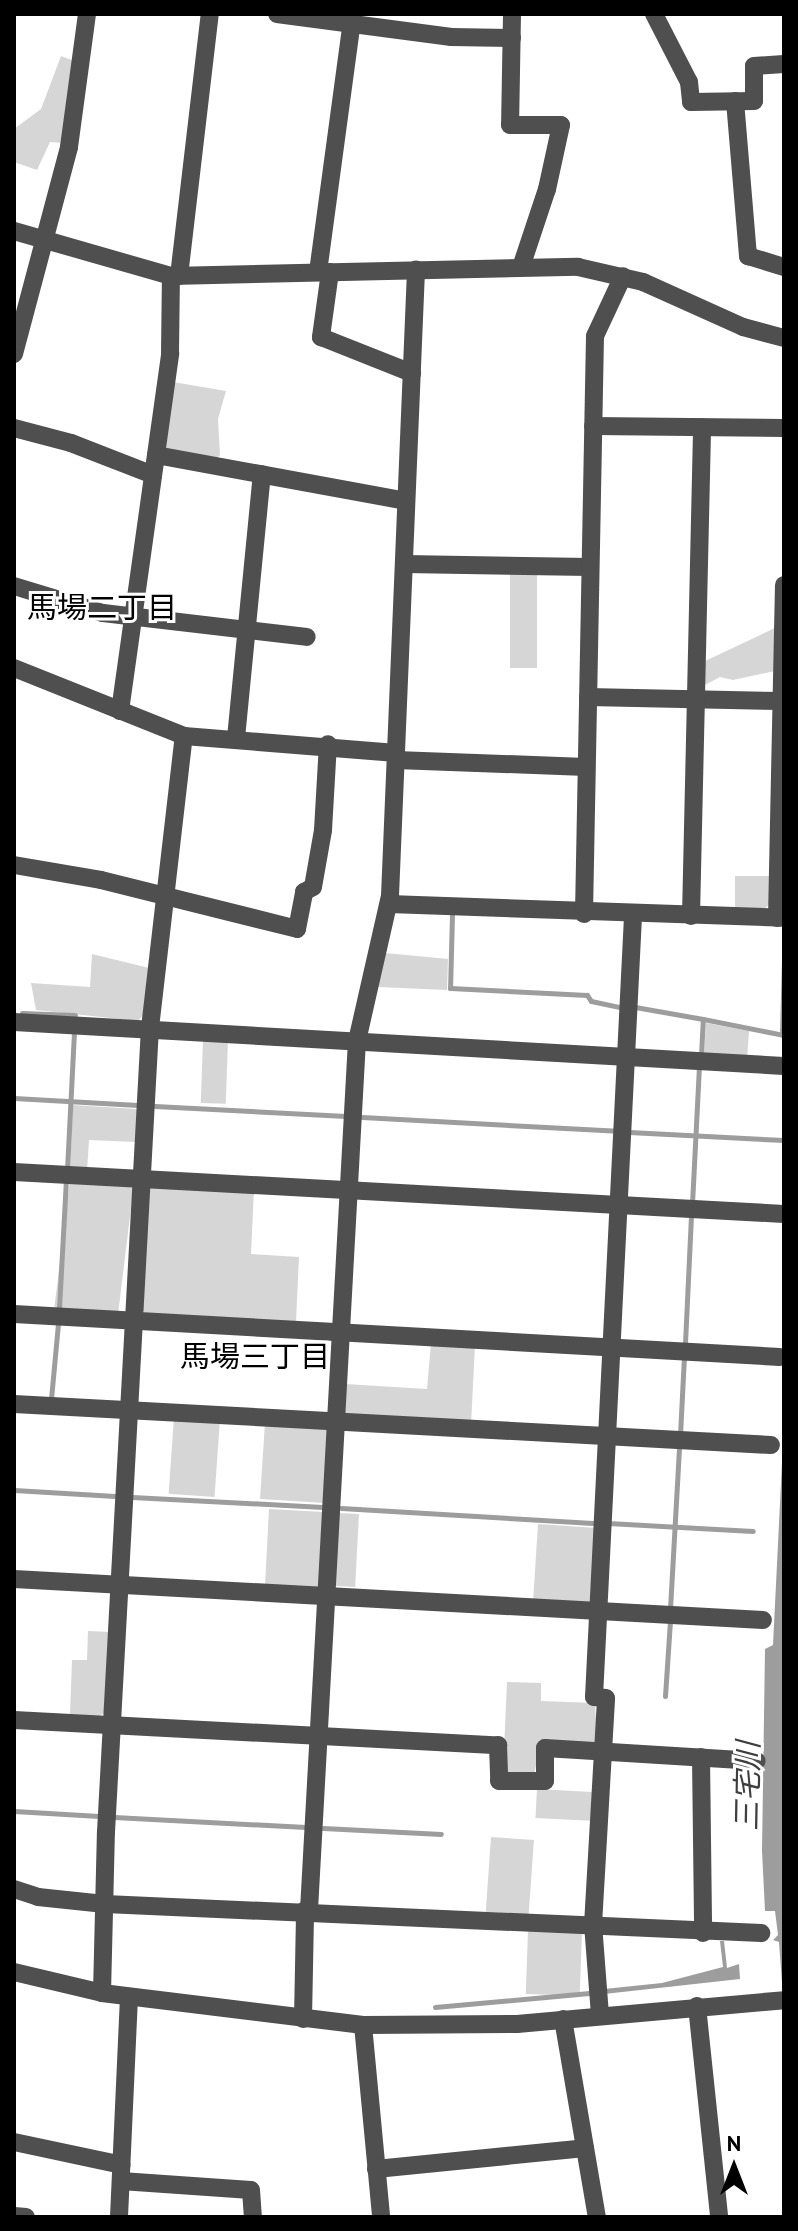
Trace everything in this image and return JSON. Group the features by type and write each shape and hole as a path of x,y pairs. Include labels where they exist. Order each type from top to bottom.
{"street":[{"path":"14,354 47,241 69,147 87,14"},
{"path":"120,711 170,353 175,276 210,14"},
{"path":"277,14 352,19 512,38"},
{"path":"512,14 510,125 561,125 547,189 521,267"},
{"path":"654,14 689,82 691,102 754,101 754,66 784,64"},
{"path":"352,19 324,272 321,337 412,373"},
{"path":"735,101 748,256 784,267"},
{"path":"14,231 175,276 578,267 623,276 743,327 784,338"},
{"path":"303,2019 357,1041 389,904 416,270"},
{"path":"584,914 595,336 623,276"},
{"path":"593,426 784,428"},
{"path":"691,916 702,427"},
{"path":"14,428 71,443 153,475"},
{"path":"156,455 406,501"},
{"path":"236,738 262,474"},
{"path":"404,564 590,567"},
{"path":"389,904 584,914 781,918 784,585"},
{"path":"14,586 103,613 133,613 307,637"},
{"path":"14,668 184,736 328,744 396,756 586,767"},
{"path":"588,697 783,701"},
{"path":"102,1993 112,1725 150,1028 184,736"},
{"path":"14,865 43,867 297,929 304,892 313,887 323,830 328,744"},
{"path":"600,2015 593,1925 606,1698 594,1697 633,915"},
{"path":"14,1022 784,1066"},
{"path":"14,1172 784,1214"},
{"path":"14,1314 780,1357"},
{"path":"14,1404 771,1445"},
{"path":"14,1579 763,1620"},
{"path":"14,1720 498,1745 499,1781 545,1781 545,1748 757,1761"},
{"path":"701,1757 703,1933"},
{"path":"14,1889 38,1897 105,1904 307,1910 703,1933 761,1933"},
{"path":"14,1972 102,1993 363,2025 445,2026 563,2019 777,2000"},
{"path":"119,2217 129,1997"},
{"path":"697,2006 719,2217"},
{"path":"563,2019 597,2217"},
{"path":"363,2025 381,2217"},
{"path":"14,2142 122,2173 251,2190 253,2217"},
{"path":"376,2169 585,2148"},
{"path":"14,2216 26,2217"}],"shaded area":[{"path":"61,56 74,61 63,143 50,142 37,170 14,162 14,129 41,109"},
{"path":"173,382 226,391 218,419 220,455 216,460 167,450 164,445"},
{"path":"510,574 537,574 537,668 510,668"},
{"path":"777,627 775,671 733,680 720,677 703,686 703,662"},
{"path":"735,876 772,876 771,903 762,911 735,911"},
{"path":"385,953 448,959 447,990 378,987"},
{"path":"92,954 149,968 145,1013 138,1021 36,1010 31,983 90,987"},
{"path":"706,1023 749,1031 747,1060 704,1057"},
{"path":"203,1039 228,1040 226,1104 201,1103"},
{"path":"73,1105 137,1109 136,1142 89,1140 87,1171 70,1170"},
{"path":"70,1180 134,1188 118,1317 54,1309"},
{"path":"152,1185 254,1189 251,1254 299,1257 296,1322 146,1314 141,1308 147,1190"},
{"path":"431,1343 475,1345 471,1425 349,1418 343,1412 345,1384 427,1389"},
{"path":"174,1417 220,1420 215,1497 169,1494"},
{"path":"784,1422 784,2010 779,1942 773,1940 778,1935 775,1911 765,1911 762,1851 765,1649 773,1645"},
{"path":"265,1423 325,1426 329,1431 325,1503 260,1499"},
{"path":"269,1509 324,1512 320,1590 265,1587"},
{"path":"338,1513 359,1514 355,1587 334,1586"},
{"path":"538,1524 597,1528 593,1599 588,1605 533,1602"},
{"path":"88,1631 109,1632 106,1711 100,1716 70,1714 72,1660 87,1660"},
{"path":"507,1682 541,1683 541,1701 595,1703 597,1738 593,1744 541,1742 534,1775 503,1772"},
{"path":"537,1789 592,1792 590,1821 535,1818"},
{"path":"491,1837 534,1840 529,1915 486,1912"},
{"path":"528,1930 582,1932 580,1996 526,1994"},
{"path":"720,1941 724,1941 727,1968 739,1964 740,1979 604,1994 604,1989 662,1983 723,1967"}],"waterway":[{"path":"452,914 450,988 587,995 591,1001 623,1008"},
{"path":"782,1035 784,960"},
{"path":"635,1007 703,1019"},
{"path":"22,1013 75,1015"},
{"path":"701,1055 703,1019 784,1035"},
{"path":"67,1170 74,1031"},
{"path":"692,1204 699,1067"},
{"path":"14,1098 138,1105"},
{"path":"155,1106 346,1116"},
{"path":"362,1117 617,1131"},
{"path":"629,1132 784,1140"},
{"path":"59,1308 66,1180"},
{"path":"685,1343 691,1215"},
{"path":"51,1399 58,1323"},
{"path":"680,1435 684,1357"},
{"path":"670,1609 679,1446"},
{"path":"14,1490 115,1496"},
{"path":"132,1497 323,1507"},
{"path":"341,1508 597,1523"},
{"path":"608,1523 753,1531"},
{"path":"665,1696 670,1620"},
{"path":"14,1811 99,1816"},
{"path":"114,1817 306,1827"},
{"path":"323,1828 441,1834"},
{"path":"435,2007 589,1993"}],"district":[{"name":"馬場二丁目","path":"102,607"},
{"name":"馬場三丁目","path":"255,1356"}],"water label":[{"name":"三宅川","path":"747,1786"}]}
